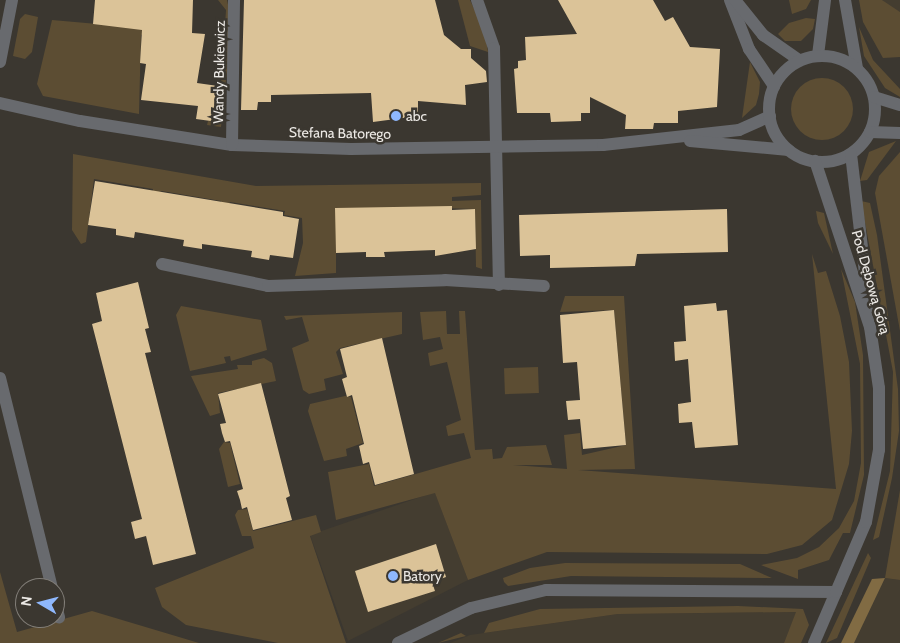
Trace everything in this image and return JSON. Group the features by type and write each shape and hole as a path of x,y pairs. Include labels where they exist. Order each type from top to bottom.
{"street":[{"path":"0,62 12,0"},
{"name":"Wandy Bukiewicz","path":"232,145 234,0"},
{"path":"477,0 494,45 498,285"},
{"path":"730,0 749,50 774,86"},
{"path":"735,0 763,35 799,60"},
{"path":"818,55 825,0"},
{"path":"675,139 789,150 815,161 851,154 870,132 874,96 857,68 845,0"},
{"path":"789,150 770,116 774,86 799,60 818,55 838,57 857,68"},
{"path":"874,96 900,105"},
{"name":"Stefana Batorego","path":"0,103 80,121 232,145 351,149 675,139 750,128 770,116"},
{"path":"870,132 900,133"},
{"path":"851,154 870,327"},
{"name":"Pod Dębową Górą","path":"814,643 866,522 879,450 879,388 870,327 815,161"},
{"path":"162,264 268,286 444,280 498,285 544,286"},
{"path":"0,378 50,578"},
{"path":"398,643 471,608 546,590 836,592"}],"shaded area":[{"path":"218,0 227,0 232,23 221,127 207,125 208,121 218,122 226,10"},
{"path":"458,0 470,0 485,32 488,52 470,46"},
{"path":"789,0 811,0 806,9 792,14"},
{"path":"859,0 882,0 900,12 900,57 883,58 863,22"},
{"path":"882,0 900,0 900,12 889,8"},
{"path":"25,14 38,17 32,52 25,59 13,56 20,19"},
{"path":"806,18 815,19 813,29 801,41 785,41 778,34 789,23"},
{"path":"52,20 154,29 141,35 139,114 43,96 37,84"},
{"path":"859,27 873,60 900,89 900,97 885,88 864,56"},
{"path":"750,62 760,82 759,94 756,105 742,118"},
{"path":"816,78 828,78 844,87 851,97 853,109 851,121 844,131 828,140 816,140 805,135 796,126 791,115 791,103 796,92 805,83"},
{"path":"896,141 867,180 860,181 869,152"},
{"path":"900,152 900,331 875,193 879,176"},
{"path":"73,154 256,186 481,183 481,195 452,197 452,201 481,200 482,269 476,267 475,209 405,207 336,253 336,273 295,276 303,243 302,218 284,215 285,211 230,202 228,206 220,205 221,201 162,191 152,194 153,189 94,179 86,242 81,244 72,230"},
{"path":"861,201 870,203 877,235 898,389 899,431 892,478 879,537 873,540 890,471 893,372"},
{"path":"816,211 824,213 833,254 818,223"},
{"path":"812,254 818,273 826,271 840,316 849,362 852,431 849,464 832,520 802,545 767,554 547,552 468,580 435,493 336,520 328,472 369,464 374,486 471,458 464,433 448,436 446,426 461,420 447,362 430,366 428,353 443,349 440,337 423,340 420,312 446,311 447,334 460,334 459,311 465,311 475,450 492,449 493,459 502,458 507,447 546,445 552,465 513,465 567,469 564,435 580,433 582,455 626,445 614,310 560,312 565,296 624,296 635,469 578,470 836,489"},
{"path":"841,269 855,302 863,355 864,475 850,533 843,533 829,560 798,570 798,579 761,565 797,558 819,547 839,528 854,501 861,463 860,364"},
{"path":"181,306 261,320 267,350 231,361 230,356 224,357 226,363 190,371 176,315"},
{"path":"402,312 402,334 340,348 336,352 343,374 324,379 326,390 309,394 303,390 292,348 309,341 302,317 286,320 284,316"},
{"path":"264,358 272,363 276,381 218,393 220,413 210,416 191,376 238,369 237,365 252,365 252,361"},
{"path":"538,367 539,393 505,394 504,368"},
{"path":"345,396 351,397 363,443 346,449 347,456 324,461 308,411 310,404"},
{"path":"224,442 230,443 240,484 228,487 219,449"},
{"path":"900,490 900,580 885,578"},
{"path":"435,492 468,580 348,641 310,535"},
{"path":"247,509 253,531 316,515 321,532 310,536 346,643 278,643 186,625 162,607 155,588 254,548 251,536 242,536 235,515 238,510"},
{"path":"868,553 871,558 837,638 826,643"},
{"path":"565,563 740,564 772,578 571,576 508,586 504,582 503,578 530,568"},
{"path":"0,572 17,632 31,628 65,628 65,619 92,611 199,643 0,643"},
{"path":"885,578 900,580 900,643 854,643"},
{"path":"885,578 854,643 841,643 872,579"},
{"path":"738,606 803,609 809,625 801,643 784,643 796,612 618,614 484,633 489,623 540,609"},
{"path":"797,612 784,643 450,643 470,635 618,614"},
{"path":"461,633 466,636 438,643"}],"building":[{"path":"95,0 193,0 192,33 205,34 197,83 225,87 224,110 219,110 218,122 196,119 198,106 141,100 146,64 140,63 142,30 93,24"},
{"path":"244,0 435,0 444,35 461,49 471,49 471,58 486,71 487,82 465,85 466,105 418,101 418,116 373,122 371,93 271,95 271,102 258,102 257,110 241,110"},
{"path":"558,0 653,0 665,21 673,17 690,47 720,49 717,107 678,111 678,123 654,123 653,129 625,129 626,115 590,97 590,113 581,113 581,121 551,122 550,113 517,113 514,69 518,68 518,61 526,60 525,37 577,34"},
{"path":"95,181 283,212 283,216 299,219 293,258 270,255 269,260 251,257 252,251 202,244 202,249 183,246 184,240 135,232 134,238 116,235 116,229 88,225"},
{"path":"452,206 452,210 475,209 476,249 435,256 435,250 384,252 385,257 366,257 366,252 336,253 335,208"},
{"path":"727,209 728,252 637,254 635,266 550,268 550,255 520,256 519,215"},
{"path":"138,282 149,328 145,329 151,352 145,353 196,554 153,565 146,536 135,539 131,522 142,519 92,324 102,321 96,293"},
{"path":"716,303 717,311 727,310 738,445 695,448 692,422 679,423 678,404 691,402 688,359 675,361 674,342 686,341 684,306"},
{"path":"614,310 626,445 583,449 580,419 568,420 566,401 580,400 577,362 563,363 560,315"},
{"path":"382,338 414,474 375,485 369,462 363,464 359,446 364,444 352,395 347,397 342,379 347,377 340,349"},
{"path":"261,383 290,496 286,498 292,520 253,530 247,507 242,509 237,491 243,489 230,441 225,442 222,433 220,424 226,423 218,394"},
{"name":"Batory","path":"436,544 446,577 432,582 435,591 368,612 355,571"}],"place":[{"name":"abc","path":"396,116"},
{"name":"Batory","path":"393,576"}]}
